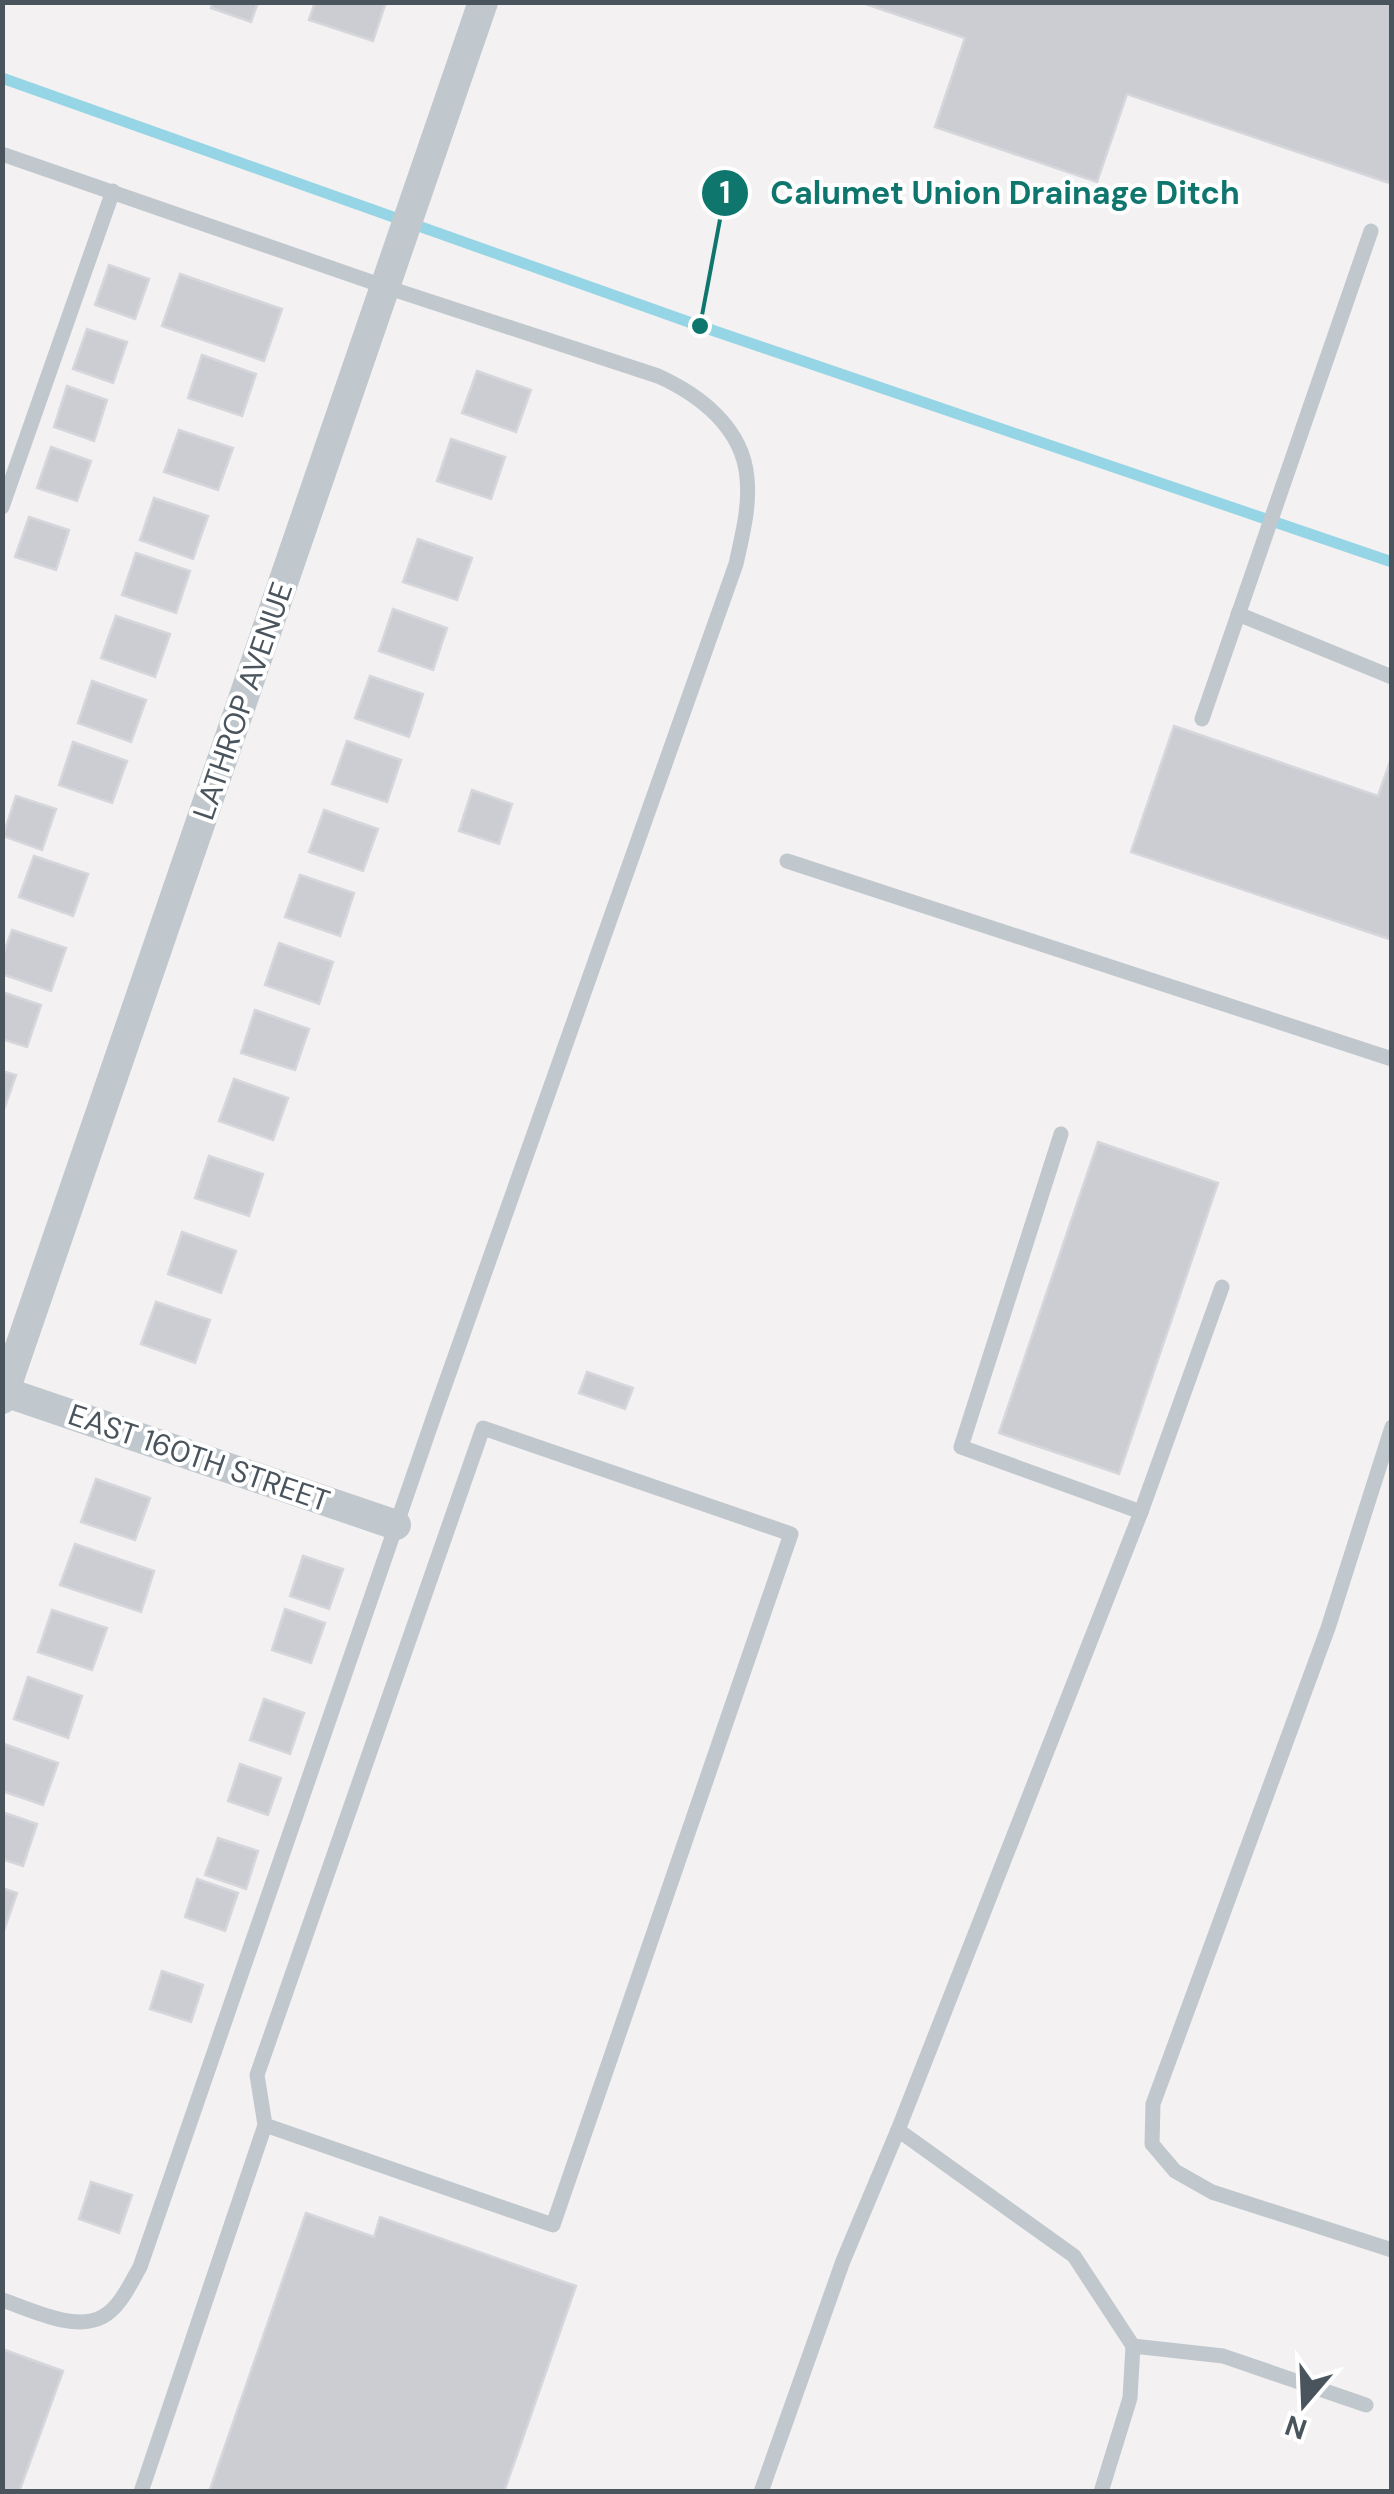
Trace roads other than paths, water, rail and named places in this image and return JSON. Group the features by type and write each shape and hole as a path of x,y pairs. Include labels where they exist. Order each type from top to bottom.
{"street":[{"name":"LATHROP AVENUE","path":"3,1394 483,2"},
{"name":"EAST 160TH STREET","path":"3,1394 396,1525"}],"lane":[{"path":"2,154 386,288 658,376 685,388 735,436 747,476 746,518 736,564 396,1525 140,2267 122,2298 101,2318 71,2323 2,2300"},
{"path":"2,507 113,191"},
{"path":"1202,719 1370,232"},
{"path":"1238,614 1392,677"},
{"path":"787,861 1392,1060"},
{"path":"1061,1134 961,1447 1141,1512"},
{"path":"761,2492 842,2262 898,2130 1141,1512 1222,1288"},
{"path":"1392,1427 1328,1628 1153,2104 1152,2144 1175,2171 1212,2192 1392,2250"},
{"path":"141,2492 266,2125 257,2075 483,1428 791,1534 553,2226 266,2125"},
{"path":"898,2130 1074,2256 1133,2346 1130,2398 1101,2492"},
{"path":"1133,2346 1223,2356 1366,2405"}],"waterway":[{"path":"2,78 700,326 1392,562"}],"place":[{"name":"Calumet Union Drainage Ditch","path":"700,326"}]}
